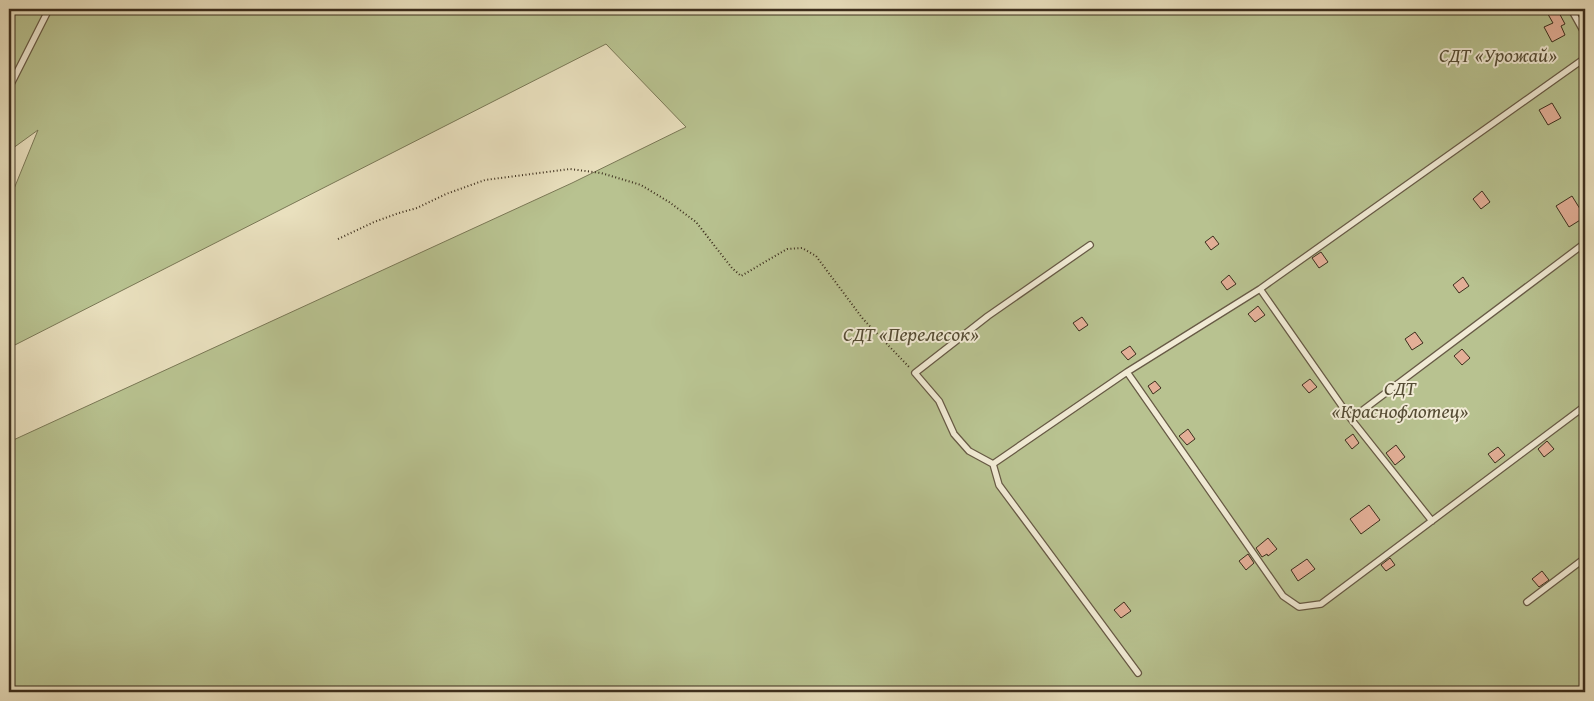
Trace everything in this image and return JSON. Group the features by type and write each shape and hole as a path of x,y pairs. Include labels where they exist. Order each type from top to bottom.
{"lane":[{"path":"9,88 49,9"},
{"path":"1571,9 1585,34"},
{"path":"992,464 1127,372 1260,289 1585,58"},
{"path":"1351,419 1585,243"},
{"path":"1090,245 988,316 915,374 939,401 954,434 969,451 992,464 999,485 1138,673"},
{"path":"1260,289 1351,419 1432,521"},
{"path":"1127,372 1282,596 1300,607 1321,604 1585,406"},
{"path":"1527,602 1585,558"}],"path":[{"path":"338,239 374,222 417,208 446,194 485,180 570,169 601,172 641,185 676,207 696,222 732,268 741,276 788,249 802,248 816,256 864,318 915,374"}],"green space":[{"path":"9,9 1585,9 1585,692 9,692 9,442 572,183 686,127 606,44 9,348 9,201 38,130 9,151"}],"building":[{"path":"1545,9 1557,9 1565,24 1561,26 1565,35 1552,42 1544,27 1553,23"},
{"path":"1552,103 1561,118 1548,125 1539,110"},
{"path":"1482,191 1490,202 1481,209 1473,199"},
{"path":"1572,196 1585,217 1569,227 1556,206"},
{"path":"1213,236 1219,244 1211,250 1205,242"},
{"path":"1321,252 1328,262 1319,268 1312,258"},
{"path":"1229,275 1236,284 1227,290 1221,282"},
{"path":"1463,277 1469,286 1459,293 1453,285"},
{"path":"1258,306 1265,315 1255,322 1248,314"},
{"path":"1082,317 1088,325 1079,331 1073,323"},
{"path":"1415,332 1423,343 1412,350 1405,339"},
{"path":"1130,346 1136,354 1128,360 1121,352"},
{"path":"1462,349 1470,358 1462,365 1454,356"},
{"path":"1310,379 1317,387 1309,393 1302,385"},
{"path":"1155,381 1161,388 1153,394 1148,386"},
{"path":"1188,429 1195,439 1187,445 1179,436"},
{"path":"1353,434 1359,443 1352,449 1345,440"},
{"path":"1547,441 1554,449 1544,457 1538,449"},
{"path":"1396,445 1405,457 1395,465 1386,453"},
{"path":"1498,447 1505,455 1495,463 1488,454"},
{"path":"1369,505 1380,520 1361,534 1350,519"},
{"path":"1268,538 1277,549 1268,556 1267,554 1262,557 1256,548"},
{"path":"1248,554 1254,563 1246,570 1239,561"},
{"path":"1390,558 1395,565 1386,571 1381,565"},
{"path":"1307,559 1315,569 1298,581 1291,570"},
{"path":"1542,571 1549,580 1539,587 1532,579"},
{"path":"1124,602 1131,611 1121,618 1114,610"}],"park label":[{"name":"СДТ «Урожай»","path":"1498,55"},
{"name":"СДТ «Перелесок»","path":"911,334"},
{"name":"СДТ «Краснофлотец»","path":"1400,400"}]}
